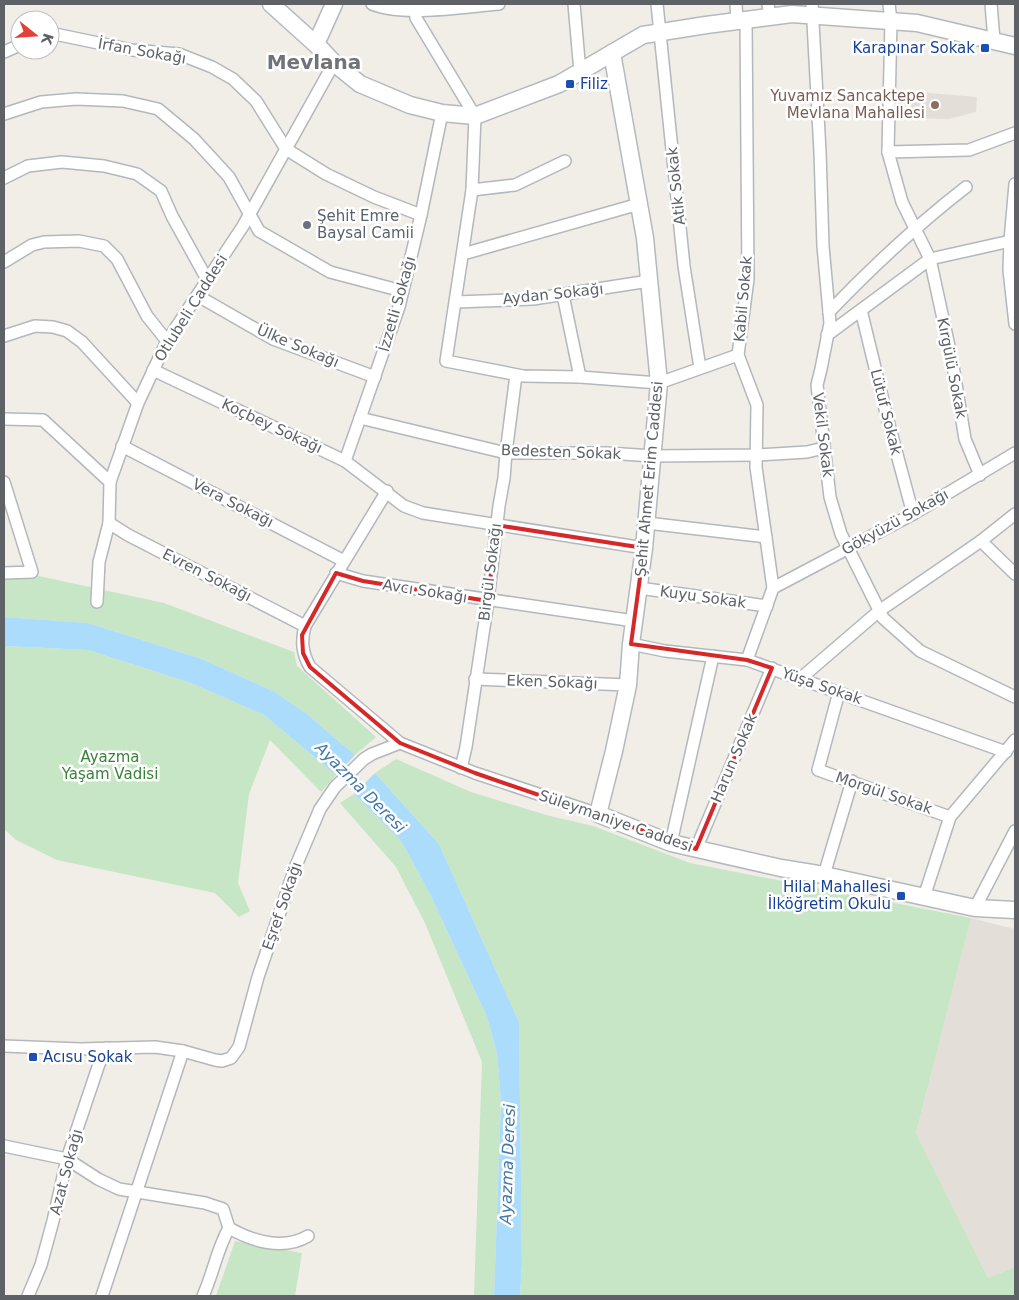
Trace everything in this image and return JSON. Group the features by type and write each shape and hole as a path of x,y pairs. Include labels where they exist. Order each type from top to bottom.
{"street":[{"path":"271,4 316,44 334,63 360,84 410,105 442,113 474,116 559,84 643,35 741,20 769,10 792,14 813,10 917,23 1015,46"},
{"path":"316,44 334,4"},
{"path":"372,4 378,6 415,7 499,4"},
{"path":"574,4 580,72"},
{"name":"Atik Sokak","path":"657,4 684,266 700,368"},
{"name":"Kabil Sokak","path":"736,4 741,20 748,279 738,355 757,405 756,455 773,588 747,660"},
{"name":"Kırgülü Sokak","path":"889,4 891,21 888,152 902,202 930,259 952,360 965,439 980,475"},
{"path":"991,4 994,40"},
{"path":"415,7 416,18 474,116 472,190 446,362 516,375 580,377 659,383 738,355"},
{"name":"Vekil Sokak","path":"813,10 823,246 830,323 821,370 816,385 830,497 841,534 883,618 920,651 1013,696"},
{"name":"İrfan Sokağı","path":"60,35 132,50 179,54 212,67 233,79 256,101 286,149 374,197 421,214"},
{"name":"Şehit Ahmet Erim Caddesi","path":"598,814 628,685 631,644 647,523 659,383 645,238 612,53"},
{"name":"Otlubeli Caddesi","path":"97,602 99,562 109,523 110,482 138,403 167,341 250,214 334,63"},
{"path":"4,114 41,102 76,99 123,101 158,109 194,139 229,177 259,232 330,272 402,291"},
{"name":"İzzetli Sokağı","path":"345,461 399,307 442,113"},
{"path":"888,152 970,150 1015,133"},
{"path":"472,190 515,185 565,161"},
{"path":"4,178 28,166 62,162 104,166 137,174 161,191 172,216 208,281"},
{"path":"1015,184 1009,270 1015,324"},
{"path":"829,312 869,270 915,228 966,187"},
{"path":"463,254 639,204"},
{"path":"4,262 32,245 44,242 79,241 104,246 117,259 147,316 167,341"},
{"path":"828,335 930,259 1012,241"},
{"name":"Aydan Sokağı","path":"456,302 533,299 649,281"},
{"path":"563,295 580,377"},
{"name":"Ülke Sokağı","path":"198,296 273,339 375,377"},
{"name":"Lütuf Sokak","path":"861,310 913,514"},
{"path":"4,336 35,326 53,327 67,331 82,342 138,403"},
{"name":"Koçbey Sokağı","path":"153,370 345,461 404,506 423,513 644,548"},
{"name":"Birgül Sokağı","path":"461,768 466,747 488,601 516,375"},
{"name":"Bedesten Sokak","path":"360,418 506,453 597,453 653,456 756,455 807,452 824,448"},
{"path":"4,419 43,420 110,482"},
{"name":"Vera Sokağı","path":"122,446 344,561"},
{"name":"Gökyüzü Sokağı","path":"773,588 913,514 1015,453"},
{"path":"4,482 32,572 4,573"},
{"path":"305,626 386,491"},
{"path":"801,678 880,611 981,541 1015,514"},
{"name":"Evren Sokağı","path":"109,523 128,535 305,626"},
{"path":"647,523 766,537"},
{"path":"981,541 1015,574"},
{"name":"Avcı Sokağı","path":"336,573 363,581 488,601 634,621"},
{"name":"Kuyu Sokak","path":"639,588 767,606"},
{"name":"Süleymaniye Caddesi","path":"305,626 302,645 310,667 400,743 461,768 598,814 671,843 975,908 1015,910"},
{"name":"Yüşa Sokak","path":"631,644 665,652 747,660 1006,752"},
{"path":"671,843 713,656"},
{"name":"Harun Sokak","path":"696,849 772,668"},
{"name":"Eken Sokağı","path":"475,679 628,685"},
{"path":"1013,696 1015,684"},
{"name":"Morgül Sokak","path":"839,692 818,770 950,816"},
{"path":"924,897 950,816 1015,740"},
{"name":"Eşref Sokağı","path":"4,1046 155,1047 183,1051 222,1061 232,1058 239,1047 261,969 295,868 313,823 335,787 364,759 400,743"},
{"path":"824,875 852,781"},
{"path":"975,908 1015,831"},
{"name":"Azat Sokağı","path":"28,1296 41,1266 67,1158 107,1048"},
{"path":"102,1296 183,1051"},
{"path":"4,1147 67,1158 108,1185 136,1192 196,1201 223,1209 229,1228 239,1234 258,1240 278,1244 294,1242 308,1236"},
{"path":"203,1296 229,1228"}],"highlighted area":[{"path":"496,525 644,548 631,644 747,660 772,668 696,849 475,773 400,743 310,667 303,653 302,635 336,573 363,581 488,601"}],"shaded area":[{"name":"Yuvamız Sancaktepe Mevlana Mahallesi","path":"894,90 977,97 976,112 949,119 893,118"},
{"path":"971,918 1015,929 1015,1267 988,1278 916,1133"}],"green space":[{"path":"34,575 164,603 294,652 297,666 376,737 355,755 307,714 275,692 202,659 88,623 4,617 4,577"},
{"name":"Ayazma Yaşam Vadisi","path":"4,646 88,650 191,683 264,715 336,775 321,792 270,740 249,794 238,883 250,911 239,917 215,893 57,860 16,840 4,829"},
{"path":"396,759 471,792 546,815 593,826 690,863 971,918 916,1133 988,1278 1015,1267 1015,1296 520,1296 522,1263 519,1022 439,844 375,773"},
{"path":"354,794 401,841 430,894 487,1017 497,1054 501,1102 494,1296 474,1296 482,1062 425,923 396,867 340,803"},
{"path":"235,1241 302,1253 295,1296 216,1296"}],"water":[{"path":"4,617 88,623 202,659 275,692 307,714 355,755 336,775 264,715 191,683 88,650 4,646"},
{"path":"375,773 439,844 519,1022 522,1263 520,1296 494,1296 501,1102 497,1054 487,1017 430,894 401,841 354,794"}],"waterway":[{"name":"Ayazma Deresi","path":"343,764 365,786"}],"place":[{"name":"Karapınar Sokak","path":"985,48"},
{"name":"Filiz","path":"570,84"},
{"name":"Yuvamız Sancaktepe Mevlana Mahallesi","path":"935,105"},
{"name":"Şehit Emre Baysal Camii","path":"307,225"},
{"name":"Hilal Mahallesi İlköğretim Okulu","path":"901,896"},
{"name":"Acısu Sokak","path":"33,1057"}],"district":[{"name":"Mevlana","path":"314,62"}]}
